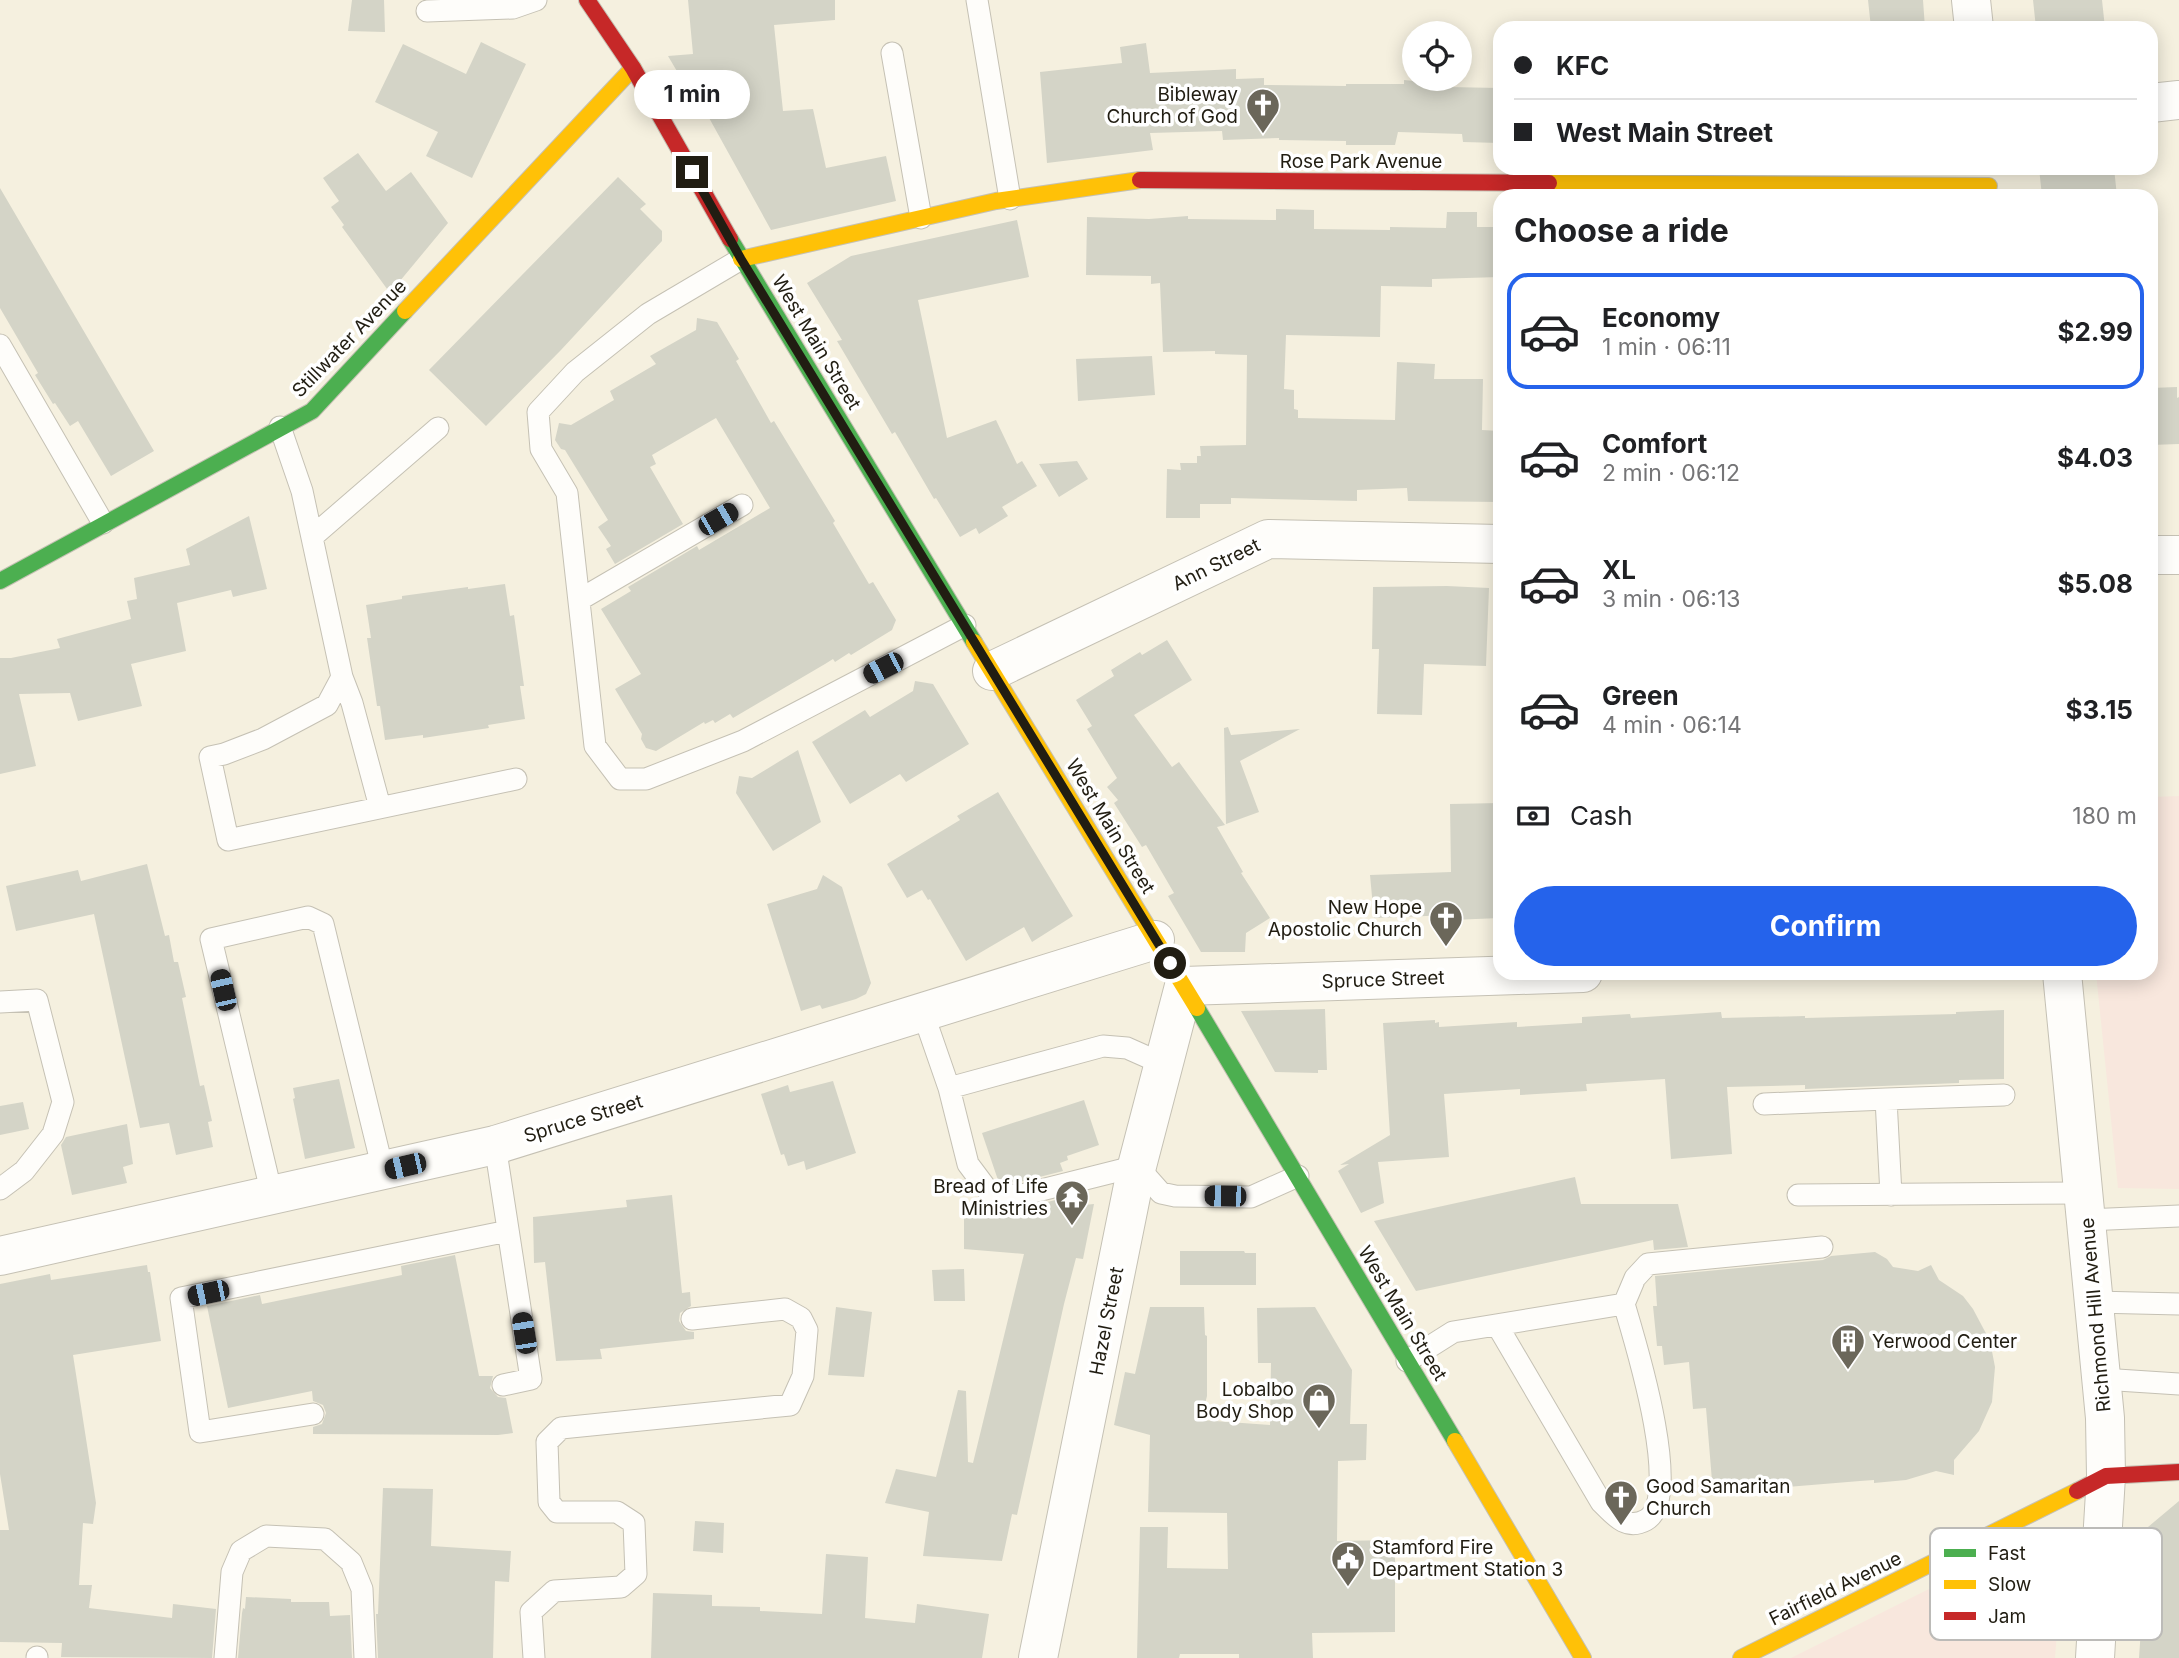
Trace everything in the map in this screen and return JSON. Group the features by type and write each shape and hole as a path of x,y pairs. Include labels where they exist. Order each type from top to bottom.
{"main road":[{"name":"West Main Street","path":"587,0 633,68 741,259 1184,986 1583,1658"},
{"name":"West Main Street","path":"597,0 600,19"},
{"name":"Stillwater Avenue","path":"0,581 312,411 633,68"},
{"name":"Rose Park Avenue","path":"741,259 1010,199 1129,180 1989,183"},
{"name":"Fairfield Avenue","path":"2002,1528 2106,1476 2179,1472"},
{"name":"Fairfield Avenue","path":"1741,1658 1930,1564"}],"street":[{"path":"1971,0 1972,21"},
{"path":"2158,102 2179,100"},
{"name":"Ann Street","path":"992,671 1268,539 1493,544"},
{"path":"2158,555 2179,555"},
{"name":"Spruce Street","path":"0,1256 495,1145 1155,940"},
{"name":"Spruce Street","path":"1184,986 1493,976"},
{"name":"Richmond Hill Avenue","path":"2063,980 2102,1379 2106,1476 2103,1528"},
{"name":"Hazel Street","path":"1038,1658 1137,1167 1184,986"},
{"name":"Richmond Hill Avenue","path":"2095,1658 2096,1640"}],"lane":[{"path":"427,11 513,8 536,0"},
{"path":"977,0 1010,199"},
{"path":"892,53 922,218"},
{"path":"741,259 648,314 575,372 538,412 541,449 566,492 595,746 620,779 646,779 743,741 965,625"},
{"path":"0,345 103,523"},
{"path":"280,427 302,491 342,677 352,703 380,807"},
{"path":"312,537 438,428"},
{"path":"579,600 742,505"},
{"path":"342,677 327,705 263,739 210,757 228,840 516,779"},
{"path":"272,1195 211,939 307,916 323,924 383,1171"},
{"path":"0,1002 37,1000 63,1102 53,1134 24,1171 0,1189"},
{"path":"922,1013 949,1087 968,1164 989,1192 1017,1196 1137,1167 1161,1193 1175,1196 1251,1197 1298,1177"},
{"path":"949,1087 1103,1045 1127,1048 1163,1065"},
{"path":"1764,1104 2004,1095"},
{"path":"1886,1099 1891,1195"},
{"path":"495,1145 531,1379 503,1385"},
{"path":"1798,1195 1891,1195 2084,1206 2179,1216"},
{"path":"313,1413 200,1432 181,1298 508,1231"},
{"path":"1497,1325 1601,1503 1619,1520 1629,1525 1640,1523 1650,1518 1657,1508 1661,1490 1647,1386 1624,1304 1635,1278 1647,1264 1822,1247"},
{"path":"2094,1302 2179,1304"},
{"path":"1407,1361 1453,1332 1624,1304"},
{"path":"534,1658 531,1612 554,1591 621,1587 636,1574 634,1523 617,1512 556,1512 549,1502 547,1442 561,1428 790,1405 803,1376 807,1330 801,1318 785,1309 692,1319"},
{"path":"2102,1379 2179,1384"},
{"path":"225,1658 232,1572 241,1551 266,1536 325,1539 351,1562 362,1589 365,1658"}],"shaded area":[{"path":"2179,796 2179,1189 2118,1188 2097,980 2158,980 2158,797"},
{"path":"1930,1588 1930,1640 2056,1640 2055,1658 1791,1658"}],"building":[{"path":"352,0 384,0 385,32 348,31"},
{"path":"688,0 835,0 835,20 774,25 783,111 813,109 826,168 886,156 896,201 771,230 708,116 704,117 668,56 693,54"},
{"path":"1868,0 1923,0 1924,21 1870,21"},
{"path":"2033,0 2102,0 2104,21 2035,21"},
{"path":"481,42 526,64 472,178 426,156 438,132 375,102 403,44 466,74"},
{"path":"1146,43 1150,73 1236,69 1236,79 1264,78 1264,85 1402,84 1402,91 1472,91 1472,87 1493,88 1493,143 1463,142 1462,134 1398,132 1395,145 1346,145 1346,141 1279,138 1223,140 1222,131 1150,133 1153,150 1047,163 1040,72 1122,63 1120,47"},
{"path":"358,153 386,191 411,172 448,223 390,293 342,227 344,225 331,207 339,201 323,178"},
{"path":"2040,175 2115,175 2116,189 2041,189"},
{"path":"618,177 646,204 640,209 662,231 662,241 486,426 429,370"},
{"path":"0,188 154,451 111,476 78,421 70,426 55,403 53,404 0,308"},
{"path":"1276,209 1314,210 1314,229 1446,228 1447,212 1477,212 1477,227 1493,227 1493,277 1432,279 1432,287 1381,286 1380,337 1286,335 1284,389 1294,390 1294,409 1298,410 1298,418 1395,420 1397,362 1435,364 1434,379 1483,379 1482,430 1493,431 1493,502 1408,501 1407,488 1357,490 1357,501 1231,498 1231,504 1200,504 1200,518 1166,518 1167,469 1181,470 1180,463 1197,463 1197,456 1201,456 1200,446 1246,445 1247,355 1215,354 1215,351 1163,352 1160,283 1151,284 1151,276 1086,275 1087,217 1149,219 1188,216 1188,219 1276,220"},
{"path":"1017,220 1029,277 918,300 947,438 996,420 1017,464 1022,461 1037,486 1002,507 1008,516 979,534 976,528 960,537 936,498 934,499 895,432 892,434 837,341 842,340 807,283 851,256"},
{"path":"697,318 717,322 771,423 774,421 835,521 833,523 869,584 873,582 896,620 892,630 851,655 849,653 835,662 833,659 733,718 730,714 715,723 713,720 705,724 704,722 656,751 646,748 641,739 642,734 615,689 641,674 601,609 631,591 628,587 697,546 699,550 770,508 716,418 652,455 656,464 650,467 683,524 615,564 606,549 611,546 598,527 608,520 565,450 561,449 555,440 559,423 571,425 614,400 610,391 656,364 650,356 696,330"},
{"path":"1152,356 1155,395 1078,401 1076,359"},
{"path":"2177,387 2179,444 2158,445 2158,388"},
{"path":"1077,461 1088,479 1059,497 1039,464"},
{"path":"249,516 267,589 233,597 231,590 177,603 186,651 131,664 142,706 78,721 70,693 19,694 36,766 0,774 0,658 60,648 57,639 131,619 127,601 137,599 134,578 190,565 186,549"},
{"path":"505,584 510,616 514,615 524,686 520,686 525,719 488,725 489,728 423,738 423,735 385,740 367,638 371,638 366,605 402,599 402,596"},
{"path":"1373,587 1489,588 1486,666 1424,664 1422,715 1377,714 1379,649 1372,649"},
{"path":"1167,640 1192,680 1134,715 1172,767 1179,762 1225,825 1217,827 1243,872 1241,873 1270,918 1246,933 1245,952 1201,952 1168,896 1174,893 1146,845 1142,847 1114,803 1118,800 1107,787 1117,778 1087,729 1092,726 1076,700 1114,676 1111,670 1140,652 1142,655"},
{"path":"915,681 933,684 969,744 906,782 900,774 850,804 812,742 865,710 870,717 913,691"},
{"path":"1228,727 1231,735 1300,729 1240,761 1259,812 1226,824 1224,728"},
{"path":"798,750 821,822 773,851 736,793 739,776 752,778"},
{"path":"998,792 1073,916 1032,942 1024,927 966,961 930,899 928,900 922,890 907,898 887,864 960,820 957,816"},
{"path":"1493,803 1493,918 1452,920 1452,915 1374,918 1370,875 1451,872 1450,804"},
{"path":"147,864 165,936 169,935 174,962 178,962 186,997 182,998 200,1086 204,1085 212,1121 208,1122 213,1147 176,1155 169,1123 140,1128 94,914 16,931 6,886 78,870 81,881"},
{"path":"823,875 842,887 871,983 866,994 856,999 822,1009 820,1005 801,1011 767,904 817,889"},
{"path":"1325,1009 1327,1070 1318,1070 1318,1073 1275,1072 1241,1011"},
{"path":"2004,1010 2004,1079 1805,1089 1805,1085 1727,1087 1732,1154 1671,1159 1665,1079 1586,1084 1587,1091 1520,1095 1520,1089 1444,1094 1449,1157 1378,1162 1384,1203 1361,1213 1338,1171 1349,1164 1340,1165 1390,1135 1383,1023 1435,1020 1435,1023 1439,1022 1439,1027 1517,1022 1517,1027 1582,1023 1582,1017 1630,1014 1631,1018 1721,1012 1722,1018 1805,1018"},
{"path":"339,1079 355,1148 305,1159 293,1088"},
{"path":"833,1081 856,1153 806,1170 804,1161 788,1166 784,1154 781,1155 761,1094 788,1085 790,1092"},
{"path":"1084,1100 1099,1145 1067,1156 1068,1160 1060,1163 1063,1171 1016,1183 998,1180 982,1133"},
{"path":"23,1102 29,1129 0,1135 0,1106"},
{"path":"127,1124 133,1164 123,1167 127,1183 72,1195 61,1145 66,1137"},
{"path":"1575,1177 1581,1204 1678,1204 1688,1247 1654,1250 1653,1240 1416,1291 1374,1221"},
{"path":"672,1195 682,1293 690,1292 691,1306 680,1313 679,1321 686,1331 694,1332 694,1339 600,1349 602,1359 556,1361 545,1262 534,1263 533,1217 627,1207 626,1200"},
{"path":"1071,1196 1074,1206 1094,1204 1083,1259 1076,1258 1064,1304 1017,1515 1012,1514 1002,1561 923,1556 929,1512 885,1503 896,1469 936,1477 958,1390 966,1391 968,1462 973,1463 1024,1254 964,1249 964,1217 1008,1212 1007,1208 1020,1209"},
{"path":"1180,1251 1256,1253 1256,1285 1180,1285"},
{"name":"Yerwood Center","path":"1875,1252 1887,1259 1893,1267 1918,1271 1931,1265 1939,1280 1963,1296 1990,1341 1995,1367 1992,1402 1979,1431 1954,1460 1954,1475 1936,1471 1906,1480 1874,1483 1874,1480 1713,1493 1706,1408 1693,1409 1689,1362 1664,1365 1662,1346 1657,1346 1653,1306 1657,1306 1655,1276 1823,1260 1831,1256"},
{"path":"455,1255 479,1376 493,1376 490,1388 498,1397 506,1398 513,1433 313,1434 313,1427 322,1424 326,1413 323,1405 313,1401 312,1391 228,1408 207,1306 260,1295 262,1304 402,1275 401,1266"},
{"path":"147,1265 161,1341 73,1355 96,1503 93,1524 83,1523 79,1585 92,1585 89,1608 172,1618 173,1604 216,1609 212,1658 61,1657 62,1643 0,1642 0,1530 9,1530 0,1474 0,1284 50,1274 51,1280"},
{"path":"964,1269 965,1301 934,1301 932,1270"},
{"path":"836,1307 872,1312 864,1377 828,1375"},
{"path":"1150,1307 1204,1307 1207,1396 1201,1420 1270,1425 1271,1363 1258,1363 1257,1308 1315,1307 1352,1370 1350,1424 1367,1424 1366,1460 1338,1461 1337,1541 1395,1540 1395,1632 1312,1633 1313,1658 1239,1658 1239,1654 1180,1654 1179,1658 1137,1658 1140,1527 1168,1527 1167,1568 1228,1569 1227,1513 1148,1512 1150,1435 1114,1425 1125,1372 1135,1374"},
{"path":"383,1488 433,1489 431,1546 511,1551 509,1582 495,1581 493,1658 378,1658 376,1614"},
{"path":"2179,1501 2179,1658 2139,1658 2140,1640 2162,1640 2162,1528 2148,1527"},
{"path":"695,1521 724,1523 723,1553 693,1551"},
{"path":"826,1554 868,1557 865,1618 915,1623 917,1604 989,1614 982,1658 651,1658 653,1593 712,1595 712,1606 760,1607 760,1611 822,1614"},
{"path":"246,1597 291,1599 291,1602 329,1602 330,1616 350,1615 352,1658 238,1658"}],"traffic: fast":[{"path":"730,239 974,642"},
{"path":"0,581 312,411 405,311"},
{"path":"1197,1008 1455,1441"}],"traffic: slow":[{"path":"405,311 633,68"},
{"path":"741,259 996,201 1140,180"},
{"path":"1549,183 1989,186"},
{"path":"974,642 1197,1008"},
{"path":"1455,1441 1583,1658"},
{"path":"2003,1528 2077,1491"},
{"path":"1741,1658 1930,1564"}],"traffic: jam":[{"path":"587,0 633,68 730,239"},
{"path":"1140,180 1549,183"},
{"path":"2077,1491 2106,1476 2179,1472"}],"place":[{"name":"Bibleway Church of God","path":"1263,135"},
{"name":"New Hope Apostolic Church","path":"1446,948"},
{"name":"Bread of Life Ministries","path":"1072,1227"},
{"name":"Yerwood Center","path":"1848,1371"},
{"name":"Lobalbo Body Shop","path":"1319,1430"},
{"name":"Good Samaritan Church","path":"1621,1527"},
{"name":"Stamford Fire Department Station 3","path":"1348,1588"}],"route":[{"path":"692,172 741,259 1170,963"}]}
